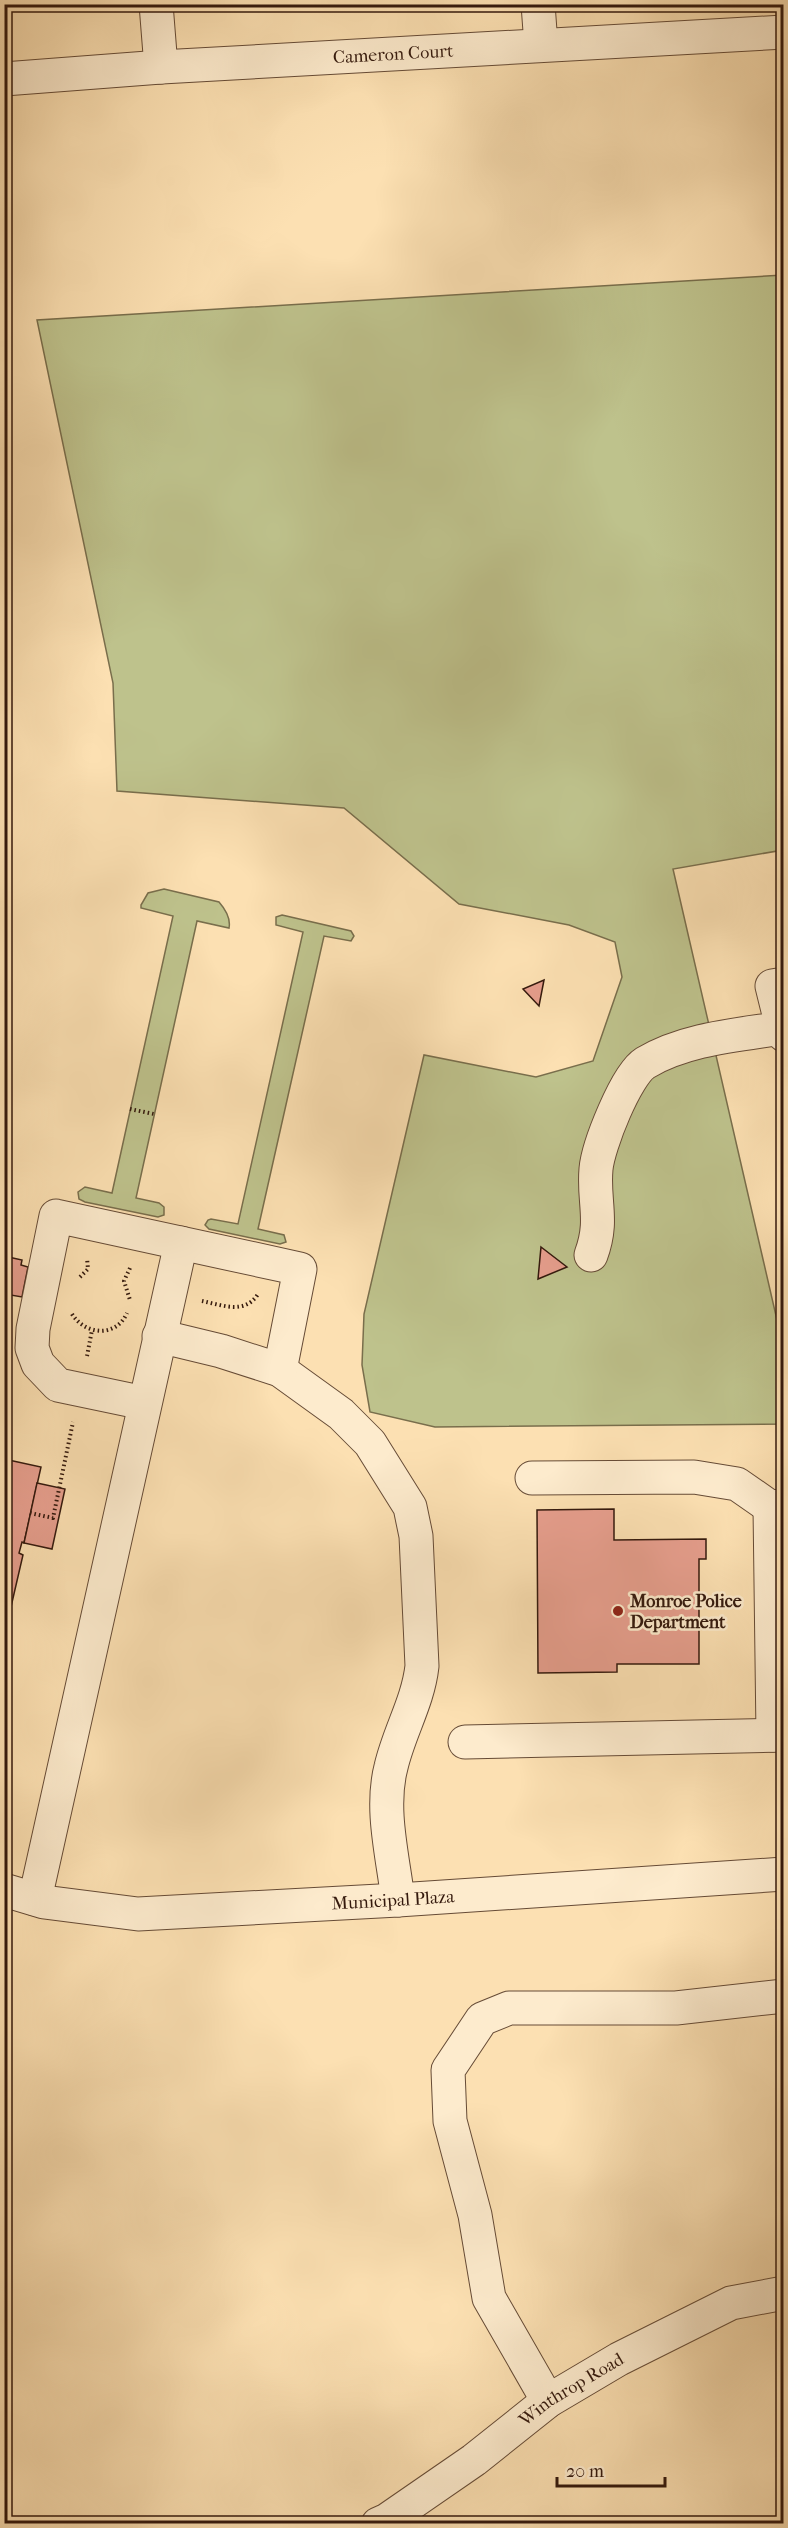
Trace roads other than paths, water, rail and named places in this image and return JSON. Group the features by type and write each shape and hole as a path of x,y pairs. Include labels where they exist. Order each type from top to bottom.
{"street":[{"path":"156,4 161,67"},
{"path":"538,4 541,45"},
{"name":"Cameron Court","path":"4,79 161,67 783,32"},
{"path":"591,1255 598,1235 596,1169 603,1137 618,1102 643,1064 681,1048 719,1038 783,1032 772,986 783,984"},
{"path":"144,1403 58,1385 38,1364 32,1348 33,1329 71,1220 300,1269 280,1370"},
{"path":"35,1899 180,1243"},
{"path":"159,1336 221,1351 280,1370 341,1414 370,1443 410,1507 416,1536 422,1666 420,1684 390,1767 388,1821 398,1900"},
{"path":"465,1742 778,1735 777,1507 737,1484 694,1477 532,1479"},
{"name":"Municipal Plaza","path":"4,1890 35,1899 138,1914 398,1900 783,1874"},
{"path":"548,2401 489,2298 475,2215 450,2121 448,2070 482,2019 509,2008 676,2008 783,1996"},
{"name":"Winthrop Road","path":"378,2523 387,2520 474,2460 548,2401 619,2359 731,2303 783,2293"}],"place":[{"name":"Monroe Police Department","path":"618,1611"}]}
